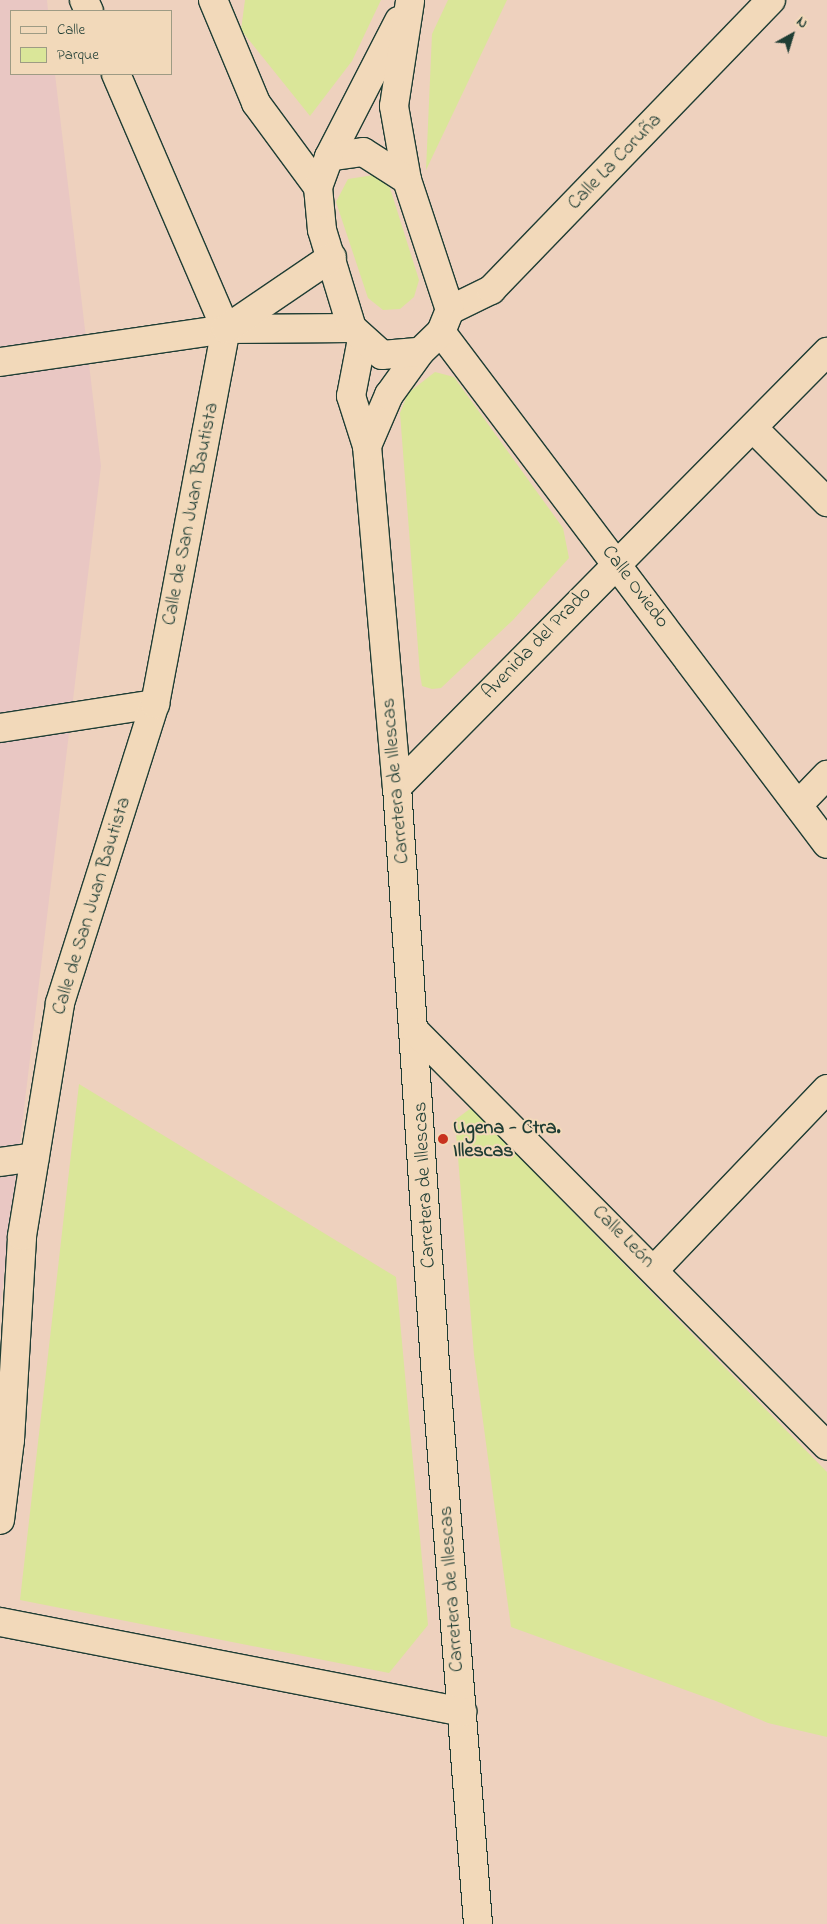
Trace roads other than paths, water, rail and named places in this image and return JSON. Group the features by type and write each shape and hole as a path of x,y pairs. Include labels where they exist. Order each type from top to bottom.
{"street":[{"path":"213,0 256,103 318,187"},
{"name":"Calle La Coruña","path":"420,352 445,321 491,290 771,0"},
{"path":"410,1 329,157 318,187 322,230 357,334 382,355 420,352"},
{"path":"407,180 394,106 410,1"},
{"path":"116,75 226,329"},
{"path":"329,157 363,152 407,180"},
{"name":"Calle Oviedo","path":"407,180 445,321 616,562 827,844"},
{"path":"226,329 332,257"},
{"path":"0,362 226,329 357,334"},
{"name":"Calle de San Juan Bautista","path":"0,1520 10,1440 22,1236 60,1003 155,704 226,329"},
{"name":"Carretera de Illescas","path":"357,334 351,396 367,446 397,787 416,1032 435,1364 478,1924"},
{"name":"Carretera de Illescas","path":"367,446 388,395 420,352"},
{"name":"Avenida del Prado","path":"397,787 616,562 753,428 827,352"},
{"path":"753,428 827,502"},
{"path":"0,728 155,704"},
{"path":"798,805 827,775"},
{"name":"Calle León","path":"416,1032 655,1269 827,1446"},
{"path":"655,1269 827,1090"},
{"path":"0,1162 35,1157"},
{"path":"0,1622 462,1712"}],"place":[{"name":"Ugena - Ctra. Illescas","path":"443,1139"}]}
